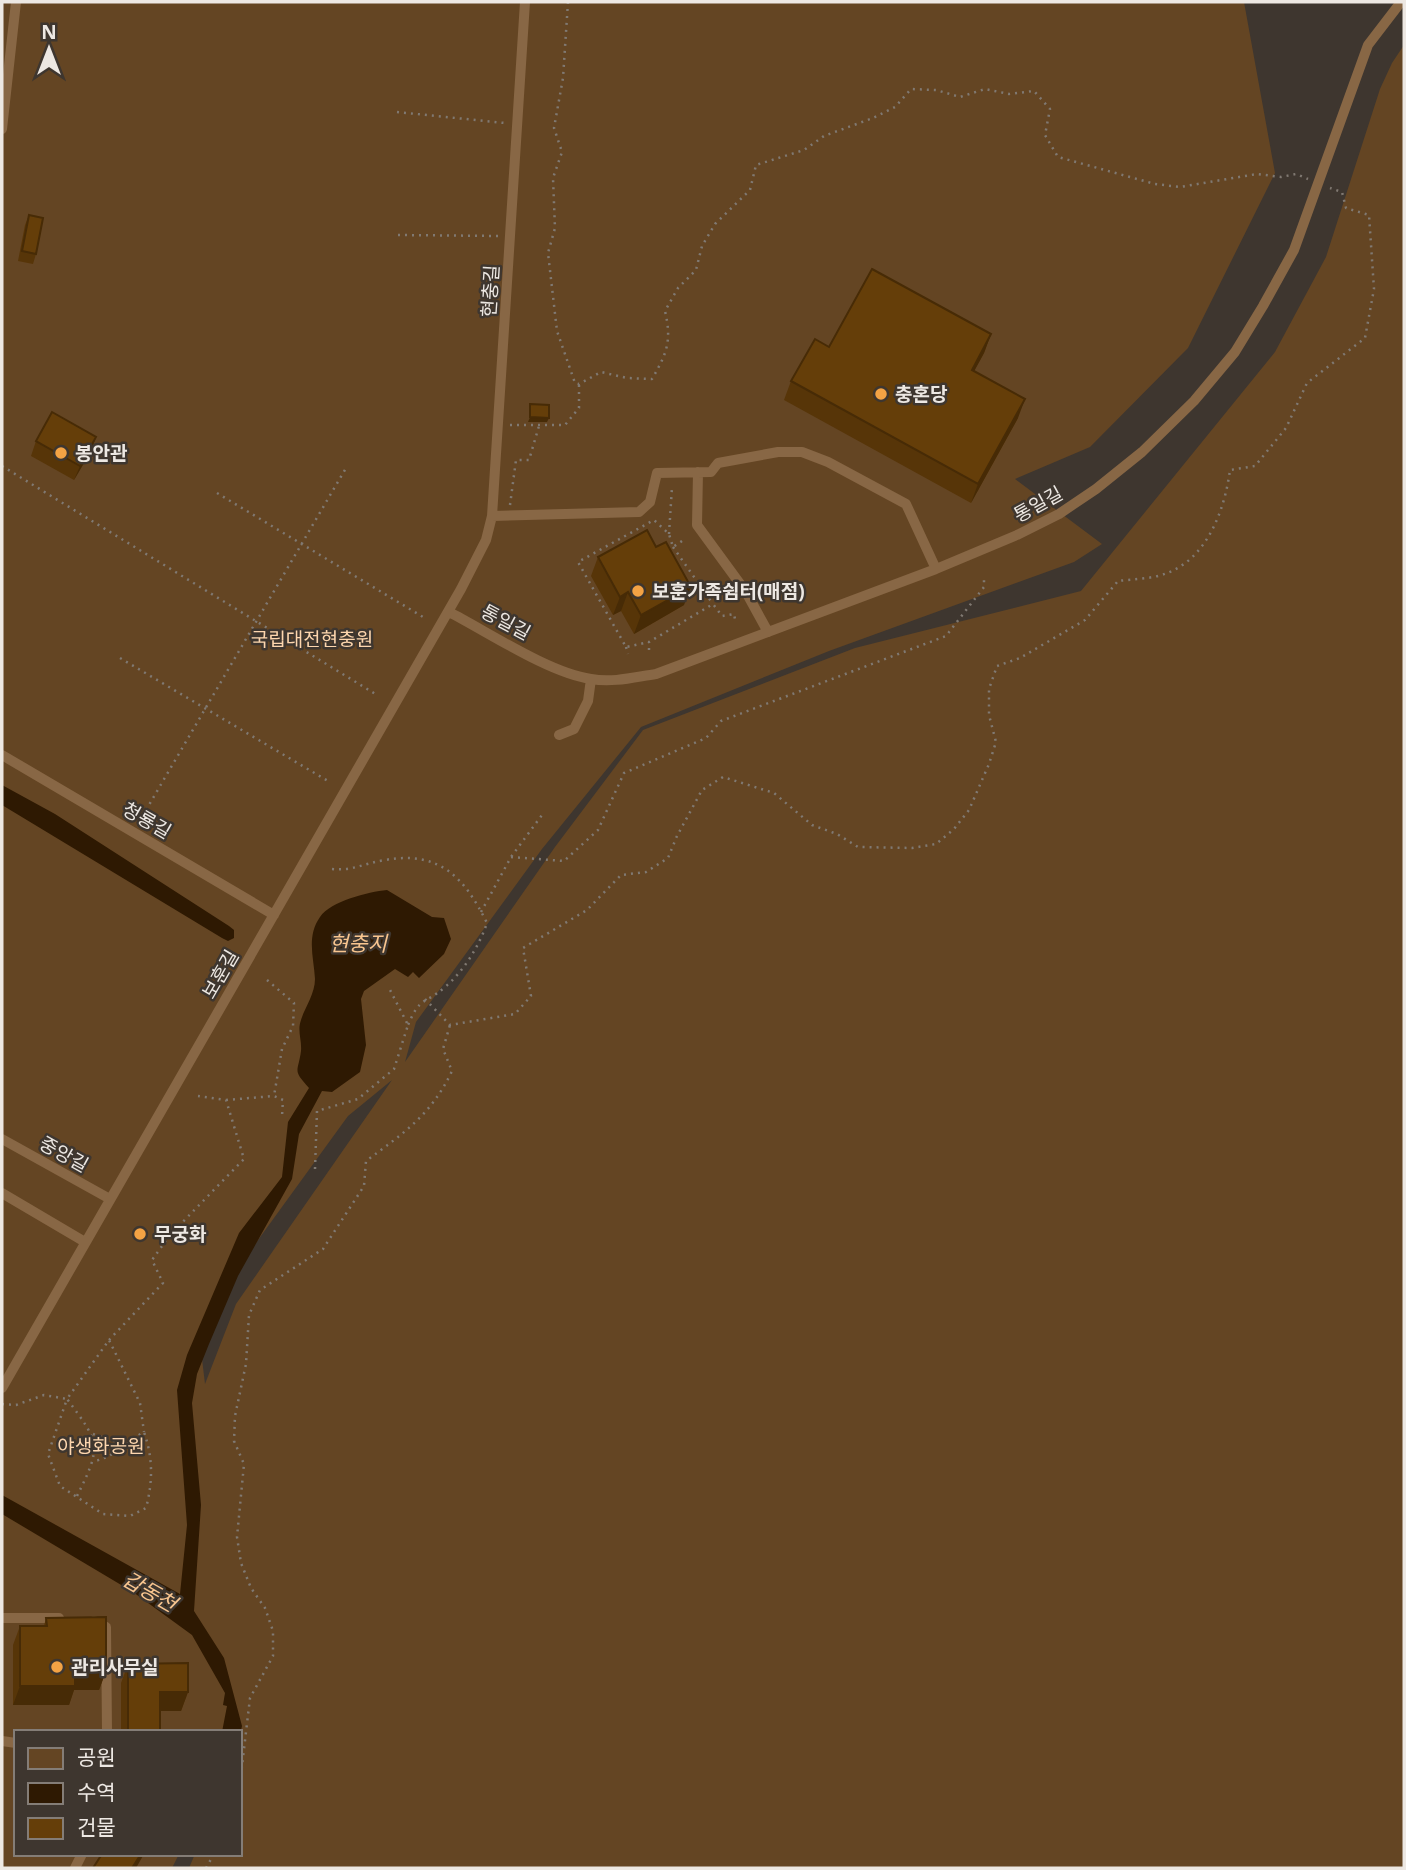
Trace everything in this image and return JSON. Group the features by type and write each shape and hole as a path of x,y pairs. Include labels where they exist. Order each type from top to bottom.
{"lane":[{"path":"2,130 16,2"},
{"name":"현충길","path":"468,578 486,540 492,516 525,2"},
{"name":"통일길","path":"449,611 564,672 591,679 614,681 656,674 936,569 1059,514 1097,489 1142,452 1194,401 1235,352 1294,250 1368,45 1401,2"},
{"path":"2,24 13,31"},
{"path":"492,516 639,512 650,502 657,473 711,472 718,463 778,452 802,452 828,462 906,505 936,569"},
{"path":"698,472 697,525 746,592 768,632"},
{"name":"보훈길","path":"2,1388 468,578"},
{"path":"559,735 574,729 588,701 591,679"},
{"name":"청룡길","path":"2,755 274,915"},
{"name":"중앙길","path":"2,1139 110,1199"},
{"path":"2,1193 85,1242"},
{"path":"2,1618 76,1618"},
{"path":"88,1618 106,1627 107,1730"}],"path":[{"path":"568,2 563,78 554,128 562,152 553,178 555,228 548,253 556,331 575,383 579,384"},
{"path":"450,1025 515,1014 531,996 523,948 587,910 621,875 646,872 668,858 702,790 723,777 774,793 812,825 837,834 858,847 912,848 936,844 954,829 969,810 996,742 989,715 989,689 997,666 1020,658 1085,620 1118,581 1167,573 1191,558 1220,517 1230,470 1255,466 1286,428 1307,383 1365,338 1374,289 1369,215 1346,208 1342,192 1296,174 1281,177 1257,174 1180,187 1155,184 1058,157 1045,135 1050,109 1034,91 1009,94 985,89 960,97 936,90 911,89 895,107 824,136 804,150 756,165 750,190 715,225 702,246 696,270 678,288 665,311 670,334 664,358 652,379 627,378 601,372 579,384"},
{"path":"397,112 506,123"},
{"path":"398,234 499,236"},
{"path":"498,424 565,425 579,408 579,384"},
{"path":"510,507 516,460 529,460 539,426"},
{"path":"2,466 377,695"},
{"path":"133,832 346,468"},
{"path":"683,486 671,487 669,534 673,547 722,616 734,614 735,619"},
{"path":"217,493 423,617"},
{"path":"628,654 578,562 654,520 669,534"},
{"path":"673,547 682,541"},
{"path":"511,857 564,860 598,830 624,773 706,738 721,722 946,636 984,587 984,579"},
{"path":"626,647 649,642 713,604"},
{"path":"649,642 649,650"},
{"path":"120,658 328,781"},
{"path":"481,912 511,857 542,815"},
{"path":"315,1169 317,1111 358,1100 394,1069 417,1005 446,987 479,946 486,923 471,890 452,870 415,859 386,859 351,871 332,869"},
{"path":"267,980 294,1003 293,1026 282,1049 274,1096"},
{"path":"388,986 408,1025"},
{"path":"425,999 450,1025"},
{"path":"242,1766 250,1698 273,1656 273,1632 265,1608 251,1588 241,1563 237,1537 244,1464 234,1441 235,1416 246,1364 249,1315 260,1290 323,1250 363,1186 366,1161 425,1116 441,1094 452,1071 443,1049 450,1025"},
{"path":"198,1096 226,1100 274,1096 283,1100 282,1116"},
{"path":"109,1340 140,1403 144,1432 151,1453 152,1486 146,1508 130,1516 103,1514 60,1486 48,1454 67,1399 109,1340 163,1283 152,1260 170,1235 244,1159 226,1100"},
{"path":"2,1404 16,1405 44,1395 67,1399 93,1434 95,1461 77,1496"},
{"path":"95,1461 114,1457 123,1445 144,1432"},
{"path":"93,1434 123,1445"}],"green space":[{"path":"2,2 1244,2 1275,173 1188,348 1090,447 1015,479 1102,544 1074,562 829,651 641,727 542,849 416,1022 405,1062 555,847 643,730 855,648 1081,591 1275,352 1326,257 1380,89 1404,45 1404,1868 189,1868 194,1856 242,1856 242,1730 14,1730 14,1856 178,1856 172,1868 2,1868","holes":["392,1080 236,1304 205,1384 199,1334 213,1302 348,1116"]}],"water":[{"path":"2,785 55,814 229,926 234,930 234,938 228,941 222,938 2,805"},
{"path":"387,890 432,917 444,918 451,939 444,954 419,978 413,972 408,977 395,969 364,991 361,999 366,1045 360,1072 332,1092 322,1091 299,1134 292,1179 238,1276 197,1374 192,1403 201,1505 194,1611 224,1658 242,1726 241,1730 222,1730 227,1706 223,1705 225,1693 192,1635 133,1592 2,1514 2,1495 180,1594 187,1525 177,1390 187,1355 239,1233 282,1177 288,1122 309,1088 298,1071 301,1051 300,1024 315,985 313,932 325,911 360,895"}],"building":[{"path":"29,215 43,218 36,254 22,251"},
{"name":"충혼당","path":"872,269 991,334 972,370 1025,399 978,484 791,381 815,339 829,347"},
{"path":"530,404 549,405 549,418 530,417"},
{"path":"52,412 96,437 80,466 36,441"},
{"path":"647,530 656,547 666,542 691,587 641,615 628,592 620,597 598,557"},
{"name":"관리사무실","path":"106,1617 106,1671 75,1671 75,1686 20,1686 20,1626 47,1626 46,1618"},
{"path":"188,1663 188,1692 160,1692 160,1730 128,1730 128,1664"},
{"path":"101,1856 140,1856 132,1868 93,1868"}],"place":[{"name":"충혼당","path":"881,394"},
{"name":"봉안관","path":"61,453"},
{"name":"보훈가족쉼터(매점)","path":"638,591"},
{"name":"무궁화","path":"140,1234"},
{"name":"관리사무실","path":"57,1667"}],"park label":[{"name":"국립대전현충원","path":"312,639"},
{"name":"야생화공원","path":"101,1446"}],"water label":[{"name":"현충지","path":"358,943"},
{"name":"갑동천","path":"150,1591"}]}
